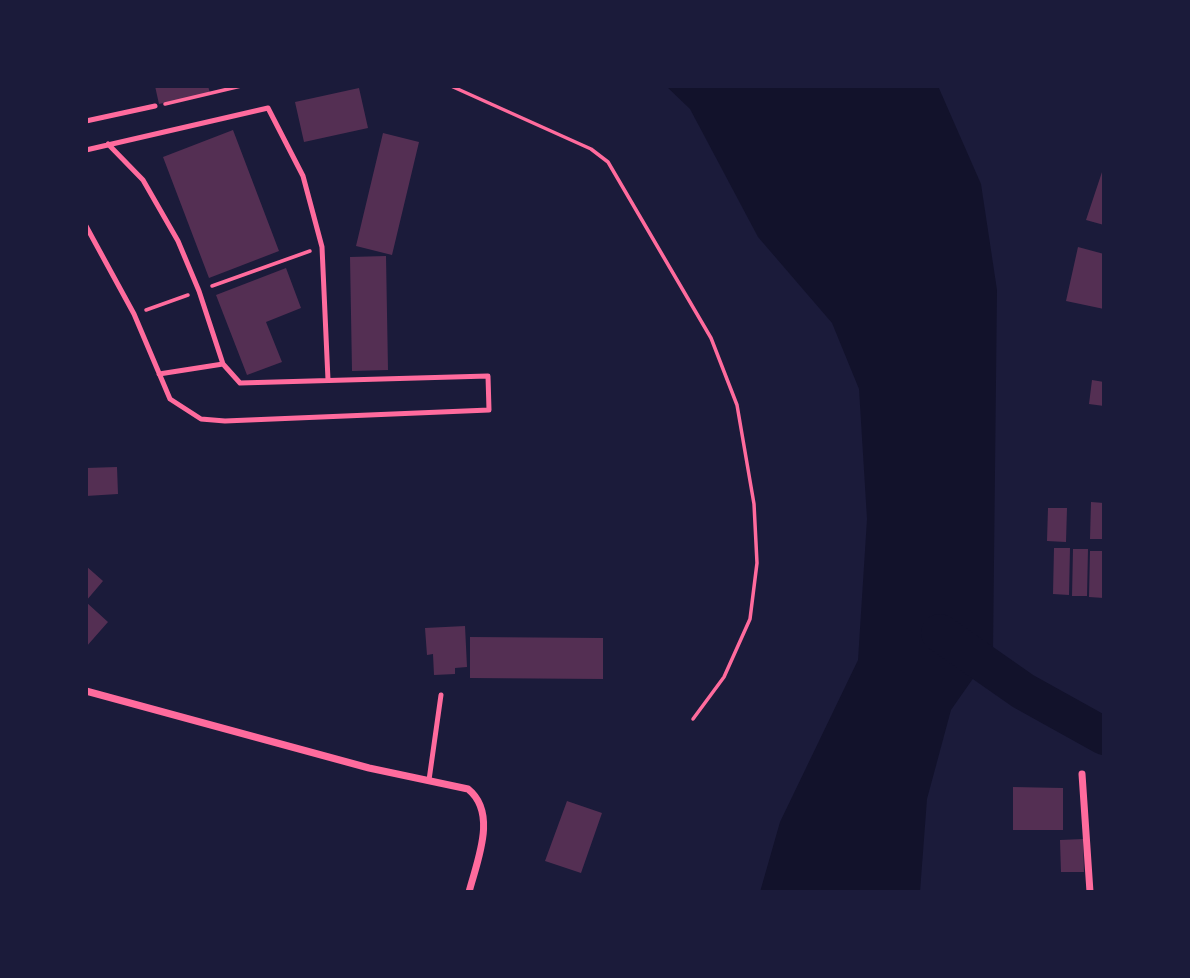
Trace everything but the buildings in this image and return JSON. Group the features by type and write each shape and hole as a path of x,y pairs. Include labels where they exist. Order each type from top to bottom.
{"street":[{"path":"86,691 357,765 468,789 479,798 484,815 469,892"},
{"path":"1082,774 1090,892"}],"lane":[{"path":"86,121 155,106"},
{"path":"86,150 268,108 303,176 322,247 328,380"},
{"path":"86,226 134,314 170,399 186,412 213,420 489,410 488,376 240,383 223,364 199,291 178,241 143,180 108,144"},
{"path":"159,374 223,364"},
{"path":"429,780 441,695"}],"path":[{"path":"220,86 223,91"},
{"path":"155,106 241,86"},
{"path":"451,86 591,149 608,162 711,338 733,394 754,504 757,563 750,619 724,677 693,719"},
{"path":"134,314 322,247"}],"shaded area":[{"path":"666,86 938,86 981,184 997,290 993,650 951,710 927,799 920,892 760,892 780,822 858,660 867,519 859,389 832,323 758,237 690,109"}],"waterway":[{"path":"940,633 1023,691 1104,736"}]}
